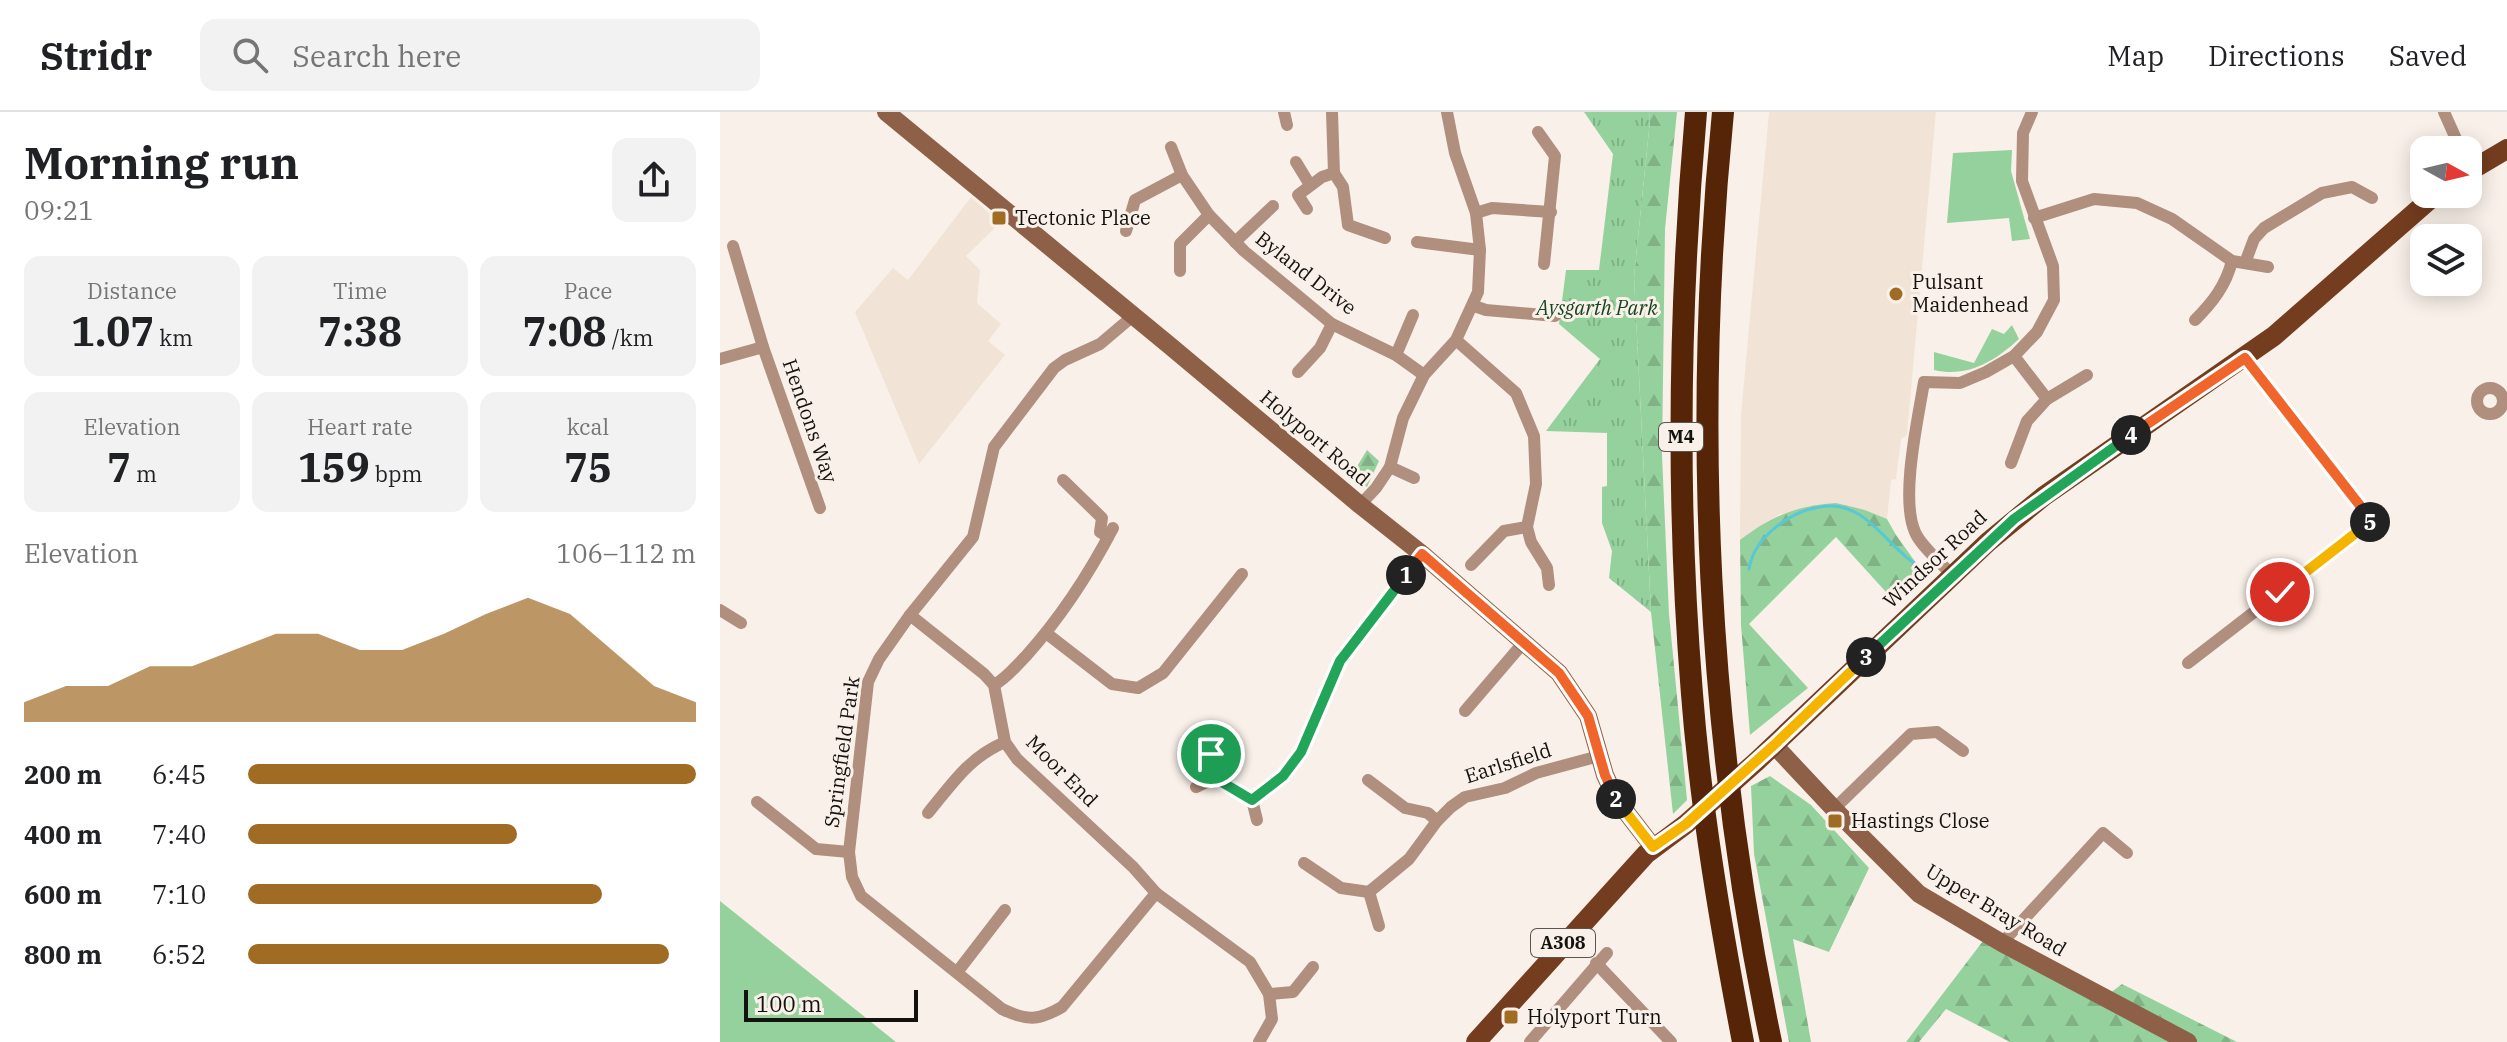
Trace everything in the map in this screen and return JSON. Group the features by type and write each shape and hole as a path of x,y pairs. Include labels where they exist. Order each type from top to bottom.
{"highway":[{"name":"M4","path":"1696,112 1684,274 1681,416 1685,605 1710,852 1743,1042"},
{"name":"M4","path":"1723,112 1711,268 1707,426 1711,568 1724,742 1735,830 1752,945 1771,1042"}],"main road":[{"path":"2482,163 2507,149"},
{"name":"Windsor Road","path":"1476,1042 1653,847 1686,824 1774,745 1952,575 2028,508 2245,358 2304,312 2420,208"}],"street":[{"name":"Holyport Road","path":"886,112 1422,554 1559,673 1588,716 1616,799 1653,847"},
{"path":"1332,112 1334,173 1343,187 1348,225 1385,238"},
{"path":"1360,505 1390,467 1403,418 1424,375 1456,340 1478,292 1480,250 1476,213 1455,153 1447,112"},
{"path":"1952,575 1915,533 1909,498 1912,453 1924,382 1960,383 2014,356 2037,332 2054,300 2053,266 2022,181 2023,133 2032,112"},
{"path":"2444,112 2455,136"},
{"path":"1538,132 1555,156 1544,264"},
{"name":"Byland Drive","path":"1171,147 1182,175 1209,215 1235,242 1332,324 1396,355 1424,375"},
{"path":"1296,162 1310,185"},
{"path":"1307,209 1298,195 1322,177 1334,173"},
{"path":"1126,231 1135,200 1182,175"},
{"path":"2195,320 2205,302 2228,279 2254,239 2303,197 2352,187 2372,198"},
{"path":"2034,218 2094,199 2137,203 2172,219 2238,262 2268,267"},
{"name":"Byland Drive","path":"1235,242 1273,206"},
{"path":"1476,213 1492,208 1551,212"},
{"path":"1180,271 1180,244 1209,215"},
{"path":"1417,242 1480,250"},
{"name":"Hendons Way","path":"733,246 763,347 820,508"},
{"path":"1474,306 1486,310 1555,316"},
{"path":"1396,355 1413,315"},
{"name":"Springfield Park","path":"1133,316 1100,344 1054,368 994,447 973,537 879,659 868,682 849,852 852,877 861,896 1002,1009 1023,1019 1047,1016 1062,1007 1156,893"},
{"path":"1298,372 1320,348 1332,324"},
{"path":"1456,340 1516,393 1534,436 1536,484 1527,527 1531,542 1547,568 1549,585"},
{"name":"Hendons Way","path":"720,359 763,347"},
{"path":"2014,356 2047,399"},
{"path":"2188,663 2372,521 2245,358"},
{"path":"2011,463 2027,421 2047,399 2087,375"},
{"path":"1390,467 1414,478"},
{"path":"910,615 994,685 1004,679 1046,633 1082,585 1111,532 1100,532 1102,518 1063,480"},
{"path":"1471,565 1504,531 1527,527"},
{"path":"1252,800 1283,776 1301,752 1340,661 1422,554"},
{"path":"1046,633 1112,684 1138,688 1163,673 1242,574"},
{"path":"720,610 741,623"},
{"path":"1480,715 1467,708 1524,642"},
{"name":"Moor End","path":"994,685 1005,742 1017,759 1133,867 1156,893 1182,904 1250,962 1269,994"},
{"path":"1834,809 1911,734 1937,732 1963,751"},
{"path":"928,813 943,806 970,762 1005,742"},
{"name":"Upper Bray Road","path":"1774,745 1919,894 2002,943 2188,1042"},
{"path":"1211,754 1216,765 1215,778"},
{"name":"Earlsfield","path":"1369,892 1409,859 1437,821 1465,797 1505,788 1536,773 1599,756"},
{"path":"1215,778 1252,800 1257,820"},
{"path":"1196,787 1215,778"},
{"path":"1368,780 1405,808 1428,813 1437,821"},
{"path":"757,802 816,849 849,852"},
{"path":"2002,943 2103,833 2127,853"},
{"path":"1304,863 1341,888 1369,892 1379,926"},
{"path":"958,971 1005,910"},
{"path":"1530,1042 1607,953"},
{"path":"1596,963 1663,1026 1671,1042"},
{"path":"1259,1042 1272,1019 1269,994 1293,992 1313,967"}],"shaded area":[{"path":"1769,112 1936,112 1907,435 1901,439 1896,479 1891,480 1887,519 1865,510 1780,514 1740,540 1741,414"},
{"name":"Tectonic Place","path":"971,197 1000,223 966,256 980,270 977,303 1001,324 988,341 1005,355 919,464 855,312 893,268 908,280"}],"green space":[{"name":"Aysgarth Park","path":"1584,112 1649,112 1634,277 1651,612 1609,578 1612,551 1602,523 1602,487 1607,486 1607,433 1546,431 1600,359 1559,324 1566,270 1599,270 1613,154"},
{"path":"1649,112 1677,112 1665,229 1662,455 1669,614 1687,800 1673,814 1651,612 1634,277"},
{"path":"2012,150 2011,171 2030,239 2012,241 2009,218 1947,223 1953,153"},
{"path":"2012,325 2019,339 1991,361 1958,372 1934,370 1934,352 1974,363 1992,329 2004,334"},
{"path":"1367,450 1379,461 1367,487 1350,478"},
{"path":"1836,503 1887,519 1924,574 1895,602 1836,537 1749,624 1808,688 1750,735 1741,625 1740,540 1785,514"},
{"path":"1770,776 1811,805 1869,868 1829,952 1793,939 1811,1042 1789,1042 1754,854 1751,786"},
{"path":"720,901 896,1042 720,1042"},
{"path":"1983,941 2097,1003 2122,984 2237,1042 2010,1042 1946,1009 1919,1042 1906,1042"}],"waterway":[{"path":"1749,569 1760,544 1780,524 1810,509 1836,506 1862,516 1917,565"}],"place":[{"name":"Tectonic Place","path":"999,218"},
{"name":"Pulsant Maidenhead","path":"1896,294"},
{"name":"Hastings Close","path":"1835,821"},
{"name":"Holyport Turn","path":"1511,1017"}],"route":[{"path":"1211,754 1216,765 1215,778 1252,800 1283,776 1301,752 1340,661 1422,554 1559,673 1588,716 1605,775 1616,799 1653,847 1686,824 1757,761 2014,519 2126,438 2245,358 2372,521 2280,592"}]}
